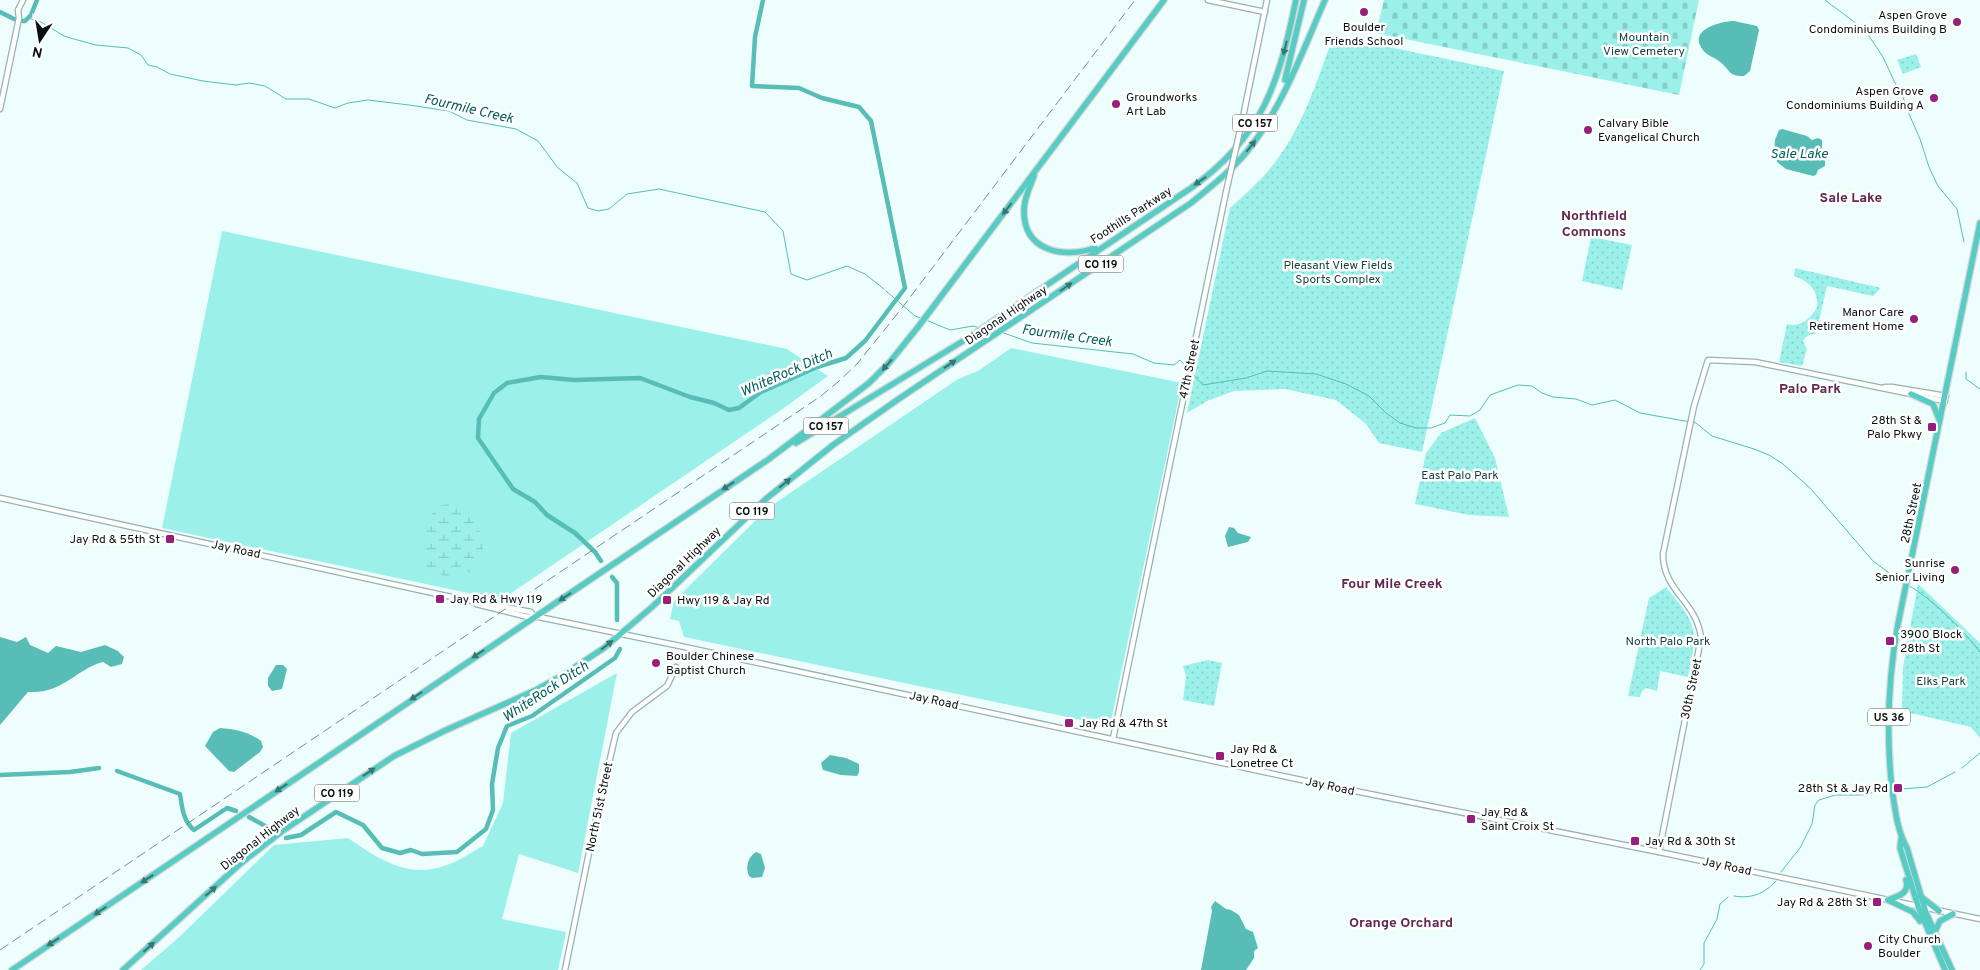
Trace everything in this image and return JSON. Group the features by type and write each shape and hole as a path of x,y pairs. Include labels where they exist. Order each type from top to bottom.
{"highway":[{"name":"CO 119","path":"12,970 769,459 869,384 918,327 1164,0"},
{"name":"Foothills Parkway","path":"769,459 846,414 968,338 1102,246 1206,178 1242,142 1261,114 1274,85 1283,57 1296,0"},
{"name":"CO 157","path":"1279,99 1289,67 1304,0"},
{"name":"CO 119","path":"1279,99 1325,0"},
{"name":"Diagonal Highway","path":"123,970 240,864 312,810 394,756 444,731 536,690 604,648 660,600 726,535 779,488 846,436 1191,203 1220,179 1252,146 1267,123 1279,99"},
{"path":"1036,170 1025,199 1024,211 1026,224 1033,238 1046,249 1062,254 1079,253 1102,246"},
{"name":"28th Street","path":"1921,907 1920,896 1907,848 1902,838 1894,801 1890,763 1889,715 1891,669 1904,596 1980,223"},
{"path":"1911,394 1933,404 1938,412 1940,424"},
{"name":"28th Street","path":"1902,838 1900,848 1921,907"},
{"path":"1888,900 1900,896 1907,889 1908,884 1900,857 1900,848"},
{"path":"1920,896 1939,911"},
{"path":"1888,900 1914,912 1931,933 1940,921 1953,914"},
{"name":"US 36","path":"1921,907 1945,970"},
{"name":"US 36","path":"1931,933 1952,970"}],"street":[{"path":"0,109 19,18 18,10 23,0"},
{"path":"1208,0 1265,12"},
{"name":"47th Street","path":"1113,739 1267,0"},
{"name":"30th Street","path":"1659,852 1701,638 1693,611 1668,580 1663,562 1665,542 1691,418 1708,360 1749,361 1884,388"},
{"path":"1884,388 1892,387 1945,398"},
{"path":"1884,388 1911,394 1945,398"},
{"name":"Jay Road","path":"0,498 472,601 476,604 528,617 534,616 621,634 1418,804 1980,919"},
{"name":"North 51st Street","path":"565,970 594,828 616,733 632,712 667,686 676,668"}],"green space":[{"name":"Mountain View Cemetery","path":"1384,0 1699,0 1679,95 1376,33"},
{"name":"Pleasant View Fields Sports Complex","path":"1351,39 1504,71 1422,452 1379,443 1366,424 1336,400 1285,389 1234,391 1207,401 1187,413 1230,208 1265,174 1290,139 1309,101 1329,48"},
{"path":"1916,54 1921,67 1903,74 1897,60"},
{"path":"222,231 787,349 828,376 784,408 501,600 162,528"},
{"path":"1591,237 1632,245 1622,290 1582,281"},
{"path":"1795,268 1881,288 1873,296 1827,286 1816,334 1808,335 1803,341 1807,349 1802,366 1779,362 1787,324 1797,325 1805,321 1817,307 1816,296 1812,287 1794,276"},
{"path":"1011,348 1182,383 1110,726 684,637 679,621 670,619 674,601 768,508 958,379 978,371"},
{"name":"East Palo Park","path":"1475,418 1495,458 1509,517 1469,515 1415,504 1426,453 1441,433"},
{"path":"450,503 471,514 483,541 483,554 479,563 463,575 439,574 426,569 426,536 429,519 438,507"},
{"name":"Elks Park","path":"1918,584 1980,643 1980,738 1971,727 1902,711 1903,667"},
{"name":"North Palo Park","path":"1666,587 1690,620 1693,628 1693,648 1688,677 1660,671 1657,691 1646,688 1642,691 1640,697 1628,696 1649,598"},
{"path":"1208,660 1222,663 1214,706 1183,700 1186,676 1183,666"},
{"path":"617,673 578,873 519,854 502,919 566,932 558,970 141,970 176,940 274,845 348,838 392,864 416,870 428,870 447,865 483,846 503,803 511,733"}],"water":[{"path":"1734,21 1757,26 1759,30 1750,71 1744,76 1732,74 1723,64 1704,52 1699,41 1700,35 1709,27 1715,24"},
{"name":"Sale Lake","path":"1782,129 1807,136 1812,140 1818,138 1822,140 1822,148 1825,151 1825,166 1818,170 1816,175 1813,176 1786,169 1777,162 1776,153 1774,152 1775,140 1779,130"},
{"path":"1229,527 1234,528 1238,533 1251,537 1248,542 1228,547 1225,536"},
{"path":"0,637 17,642 26,637 30,645 48,653 56,646 81,652 105,645 118,651 124,657 122,664 111,667 103,662 88,668 52,689 28,692 0,725"},
{"path":"276,665 283,665 287,669 282,689 272,691 268,686 268,678"},
{"path":"220,728 252,735 261,741 263,747 260,752 234,772 229,771 205,746 213,732"},
{"path":"830,755 846,758 859,764 857,776 841,775 823,770 821,763"},
{"path":"756,852 761,854 765,868 762,877 752,878 749,876 747,866 749,859"},
{"path":"1215,901 1239,915 1246,929 1253,932 1258,948 1254,951 1254,958 1246,970 1201,970 1212,911 1211,907"}],"waterway":[{"path":"23,21 31,15 37,0"},
{"name":"WhiteRock Ditch","path":"601,561 595,552 575,533 547,515 535,502 513,489 478,438 479,419 494,393 507,383 541,377 574,380 640,378 690,397 714,403 729,410 739,408 761,392 817,367 846,358 865,341 905,288 871,121 859,107 822,98 799,88 752,86 755,37 763,0"},
{"path":"1825,0 1865,30 1883,57 1896,85 1902,93 1929,167 1938,186 1957,209 1964,242"},
{"path":"0,12 14,19"},
{"name":"Fourmile Creek","path":"28,18 41,22 64,36 96,45 128,48 141,55 148,65 157,67 170,74 203,81 236,85 249,83 265,86 286,99 309,99 335,108 348,103 368,100 449,111 467,120 516,129 538,141 558,168 577,183 588,208 598,211 609,209 627,194 659,189 765,212 783,231 791,274 807,280 847,266 865,274 884,289"},
{"name":"Fourmile Creek","path":"886,291 915,316 923,319"},
{"name":"Fourmile Creek","path":"926,320 950,330 973,326 980,328"},
{"name":"Fourmile Creek","path":"986,329 995,331"},
{"name":"Fourmile Creek","path":"1001,332 1032,343 1133,354 1154,363 1174,365 1180,360 1188,368"},
{"path":"1190,371 1203,385 1246,378 1267,371 1316,374 1346,384 1369,396 1386,413 1400,423 1416,428 1431,428 1445,423 1450,415 1470,416 1480,410 1490,395 1518,385 1532,386 1542,393 1553,397 1576,399 1592,405 1615,400 1640,413 1696,423 1712,436 1754,449 1769,455 1783,464 1810,488 1873,561 1904,584"},
{"path":"1966,372 1966,379 1980,389"},
{"name":"WhiteRock Ditch","path":"612,577 617,583 617,620"},
{"path":"1908,585 1918,591 1947,616 1980,652"},
{"name":"WhiteRock Ditch","path":"286,838 301,835 336,812 363,825 382,848 400,853 411,850 422,854 457,852 486,829 493,810 492,784 498,748 507,726 532,716 615,658 620,649"},
{"path":"1962,768 1980,753"},
{"name":"WhiteRock Ditch","path":"0,775 70,772 99,768"},
{"name":"WhiteRock Ditch","path":"117,771 180,794 185,818 194,830 227,808 236,811"},
{"path":"1902,789 1927,787 1955,772"},
{"path":"1781,872 1800,848 1812,824 1815,805 1819,800 1835,795 1862,795 1879,791"},
{"name":"WhiteRock Ditch","path":"249,817 267,827"},
{"path":"1734,896 1746,897 1757,895 1776,881"},
{"path":"1700,970 1704,964 1704,943 1717,919 1720,904 1728,897"}],"railway":[{"path":"0,950 821,396 838,382 857,364 902,308 1135,0"}],"place":[{"name":"Boulder Friends School","path":"1364,12"},
{"name":"Aspen Grove Condominiums Building B","path":"1957,22"},
{"name":"Aspen Grove Condominiums Building A","path":"1934,98"},
{"name":"Groundworks Art Lab","path":"1116,104"},
{"name":"Calvary Bible Evangelical Church","path":"1588,130"},
{"name":"Manor Care Retirement Home","path":"1914,319"},
{"name":"28th St & Palo Pkwy","path":"1932,427"},
{"name":"Jay Rd & 55th St","path":"170,539"},
{"name":"Sunrise Senior Living","path":"1955,570"},
{"name":"Jay Rd & Hwy 119","path":"440,599"},
{"name":"Hwy 119 & Jay Rd","path":"667,600"},
{"name":"3900 Block 28th St","path":"1890,641"},
{"name":"Boulder Chinese Baptist Church","path":"656,663"},
{"name":"Jay Rd & 47th St","path":"1069,723"},
{"name":"Jay Rd & Lonetree Ct","path":"1220,756"},
{"name":"28th St & Jay Rd","path":"1898,788"},
{"name":"Jay Rd & Saint Croix St","path":"1471,819"},
{"name":"Jay Rd & 30th St","path":"1635,841"},
{"name":"Jay Rd & 28th St","path":"1877,902"},
{"name":"City Church Boulder","path":"1868,946"}],"district":[{"name":"Sale Lake","path":"1851,197"},
{"name":"Northfield Commons","path":"1594,224"},
{"name":"Palo Park","path":"1810,388"},
{"name":"Four Mile Creek","path":"1392,583"},
{"name":"Orange Orchard","path":"1401,922"}]}
